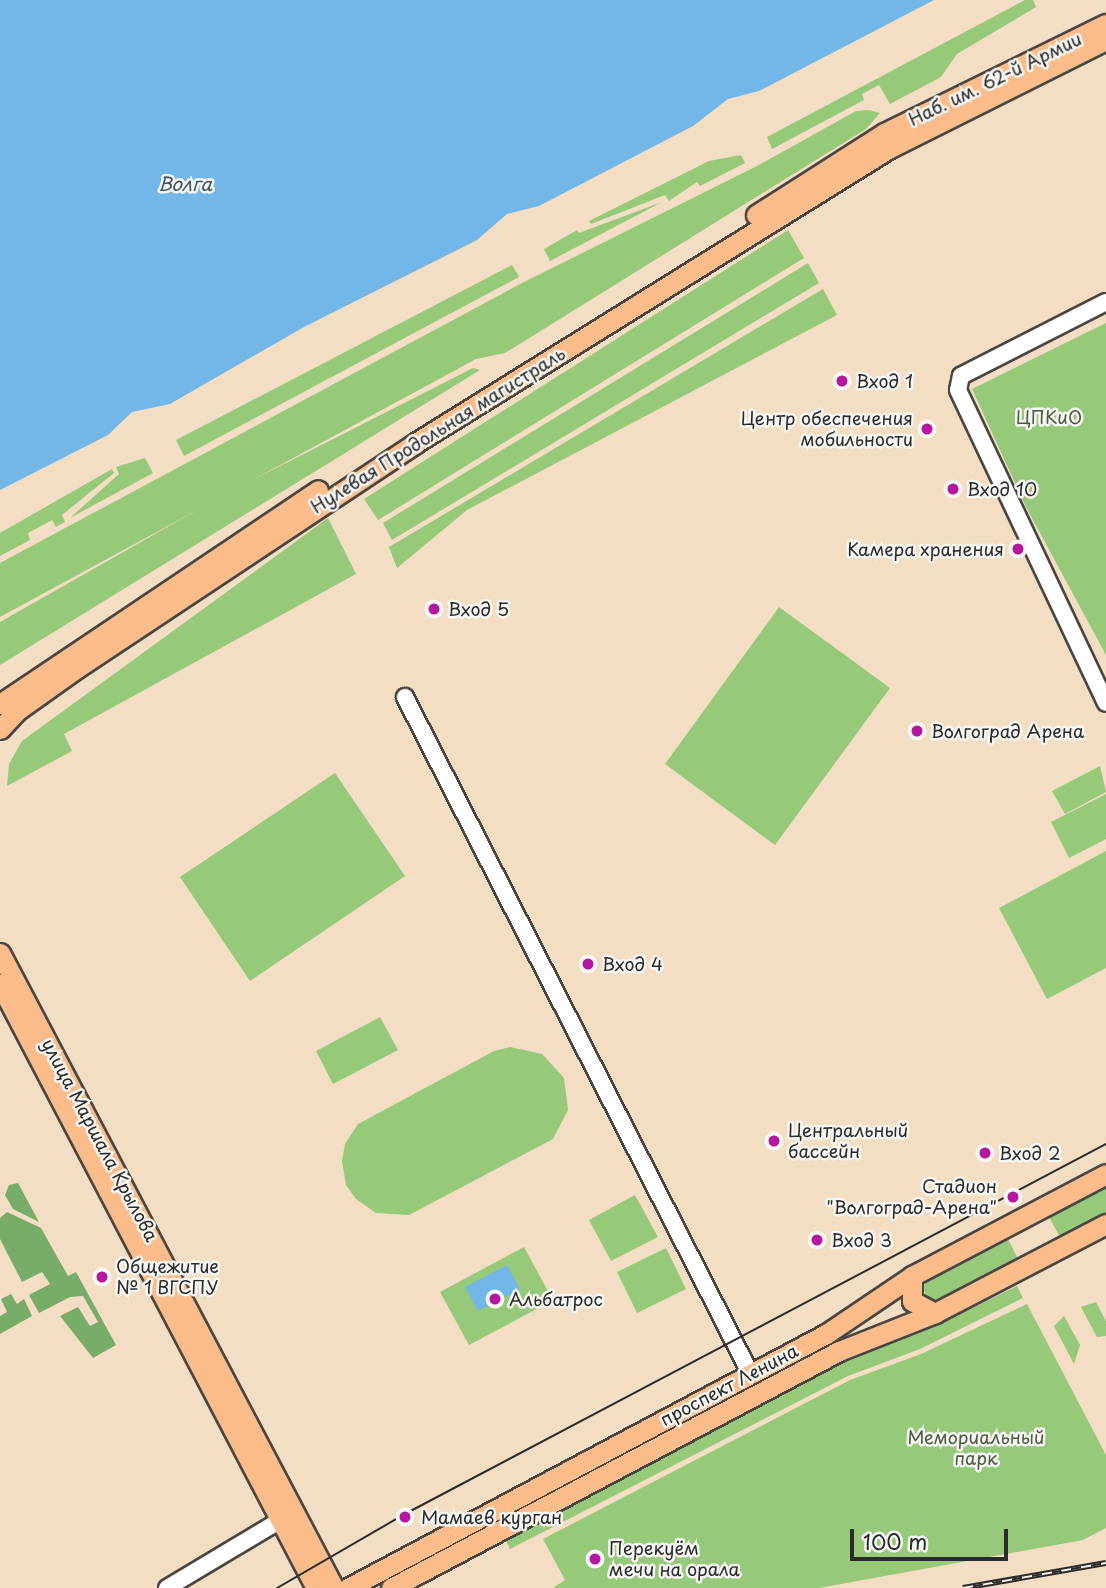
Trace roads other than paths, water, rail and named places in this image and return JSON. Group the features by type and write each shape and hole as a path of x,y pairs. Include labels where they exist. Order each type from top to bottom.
{"main road":[{"name":"Наб. им. 62-й Армии","path":"886,141 1106,24"},
{"name":"Наб. им. 62-й Армии","path":"886,141 1106,40"},
{"name":"Нулевая Продольная магистраль","path":"0,704 264,524 886,141"},
{"name":"Нулевая Продольная магистраль","path":"0,729 77,668 276,533 886,141"},
{"name":"улица Маршала Крылова","path":"0,953 47,1056 289,1515 334,1588"},
{"name":"улица Маршала Крылова","path":"0,984 47,1056"},
{"name":"проспект Ленина","path":"348,1588 826,1334 912,1276 1106,1174"},
{"name":"проспект Ленина","path":"391,1588 839,1351 935,1313 1106,1224"},
{"path":"912,1276 912,1301 935,1313"},
{"name":"улица Маршала Крылова","path":"289,1515 316,1588"}],"street":[{"path":"1106,302 961,376 958,390 1106,703"},
{"path":"405,697 750,1373"},
{"path":"167,1588 289,1515"}],"water":[{"name":"Волга","path":"0,0 934,0 759,91 728,99 693,126 539,206 507,214 477,240 304,327 170,404 132,412 108,435 0,490"},
{"name":"Альбатрос","path":"507,1265 520,1289 478,1311 465,1287"}],"tram line":[{"path":"277,1588 403,1515 1106,1144"}],"railway":[{"path":"963,1588 1106,1563"}],"place":[{"name":"Вход 1","path":"842,381"},
{"name":"Центр обеспечения мобильности","path":"927,429"},
{"name":"Вход 10","path":"953,489"},
{"name":"Камера хранения","path":"1018,549"},
{"name":"Вход 5","path":"434,609"},
{"name":"Волгоград Арена","path":"917,731"},
{"name":"Вход 4","path":"588,964"},
{"name":"Центральный бассейн","path":"774,1141"},
{"name":"Вход 2","path":"985,1153"},
{"name":"Стадион \"Волгоград-Арена\"","path":"1013,1197"},
{"name":"Вход 3","path":"817,1240"},
{"name":"Общежитие № 1 ВГСПУ","path":"102,1277"},
{"name":"Альбатрос","path":"495,1299"},
{"name":"Мамаев курган","path":"405,1517"},
{"name":"Перекуём мечи на орала","path":"595,1559"}],"park label":[{"name":"ЦПКиО","path":"1049,417"},
{"name":"Мемориальный парк","path":"976,1448"}]}
